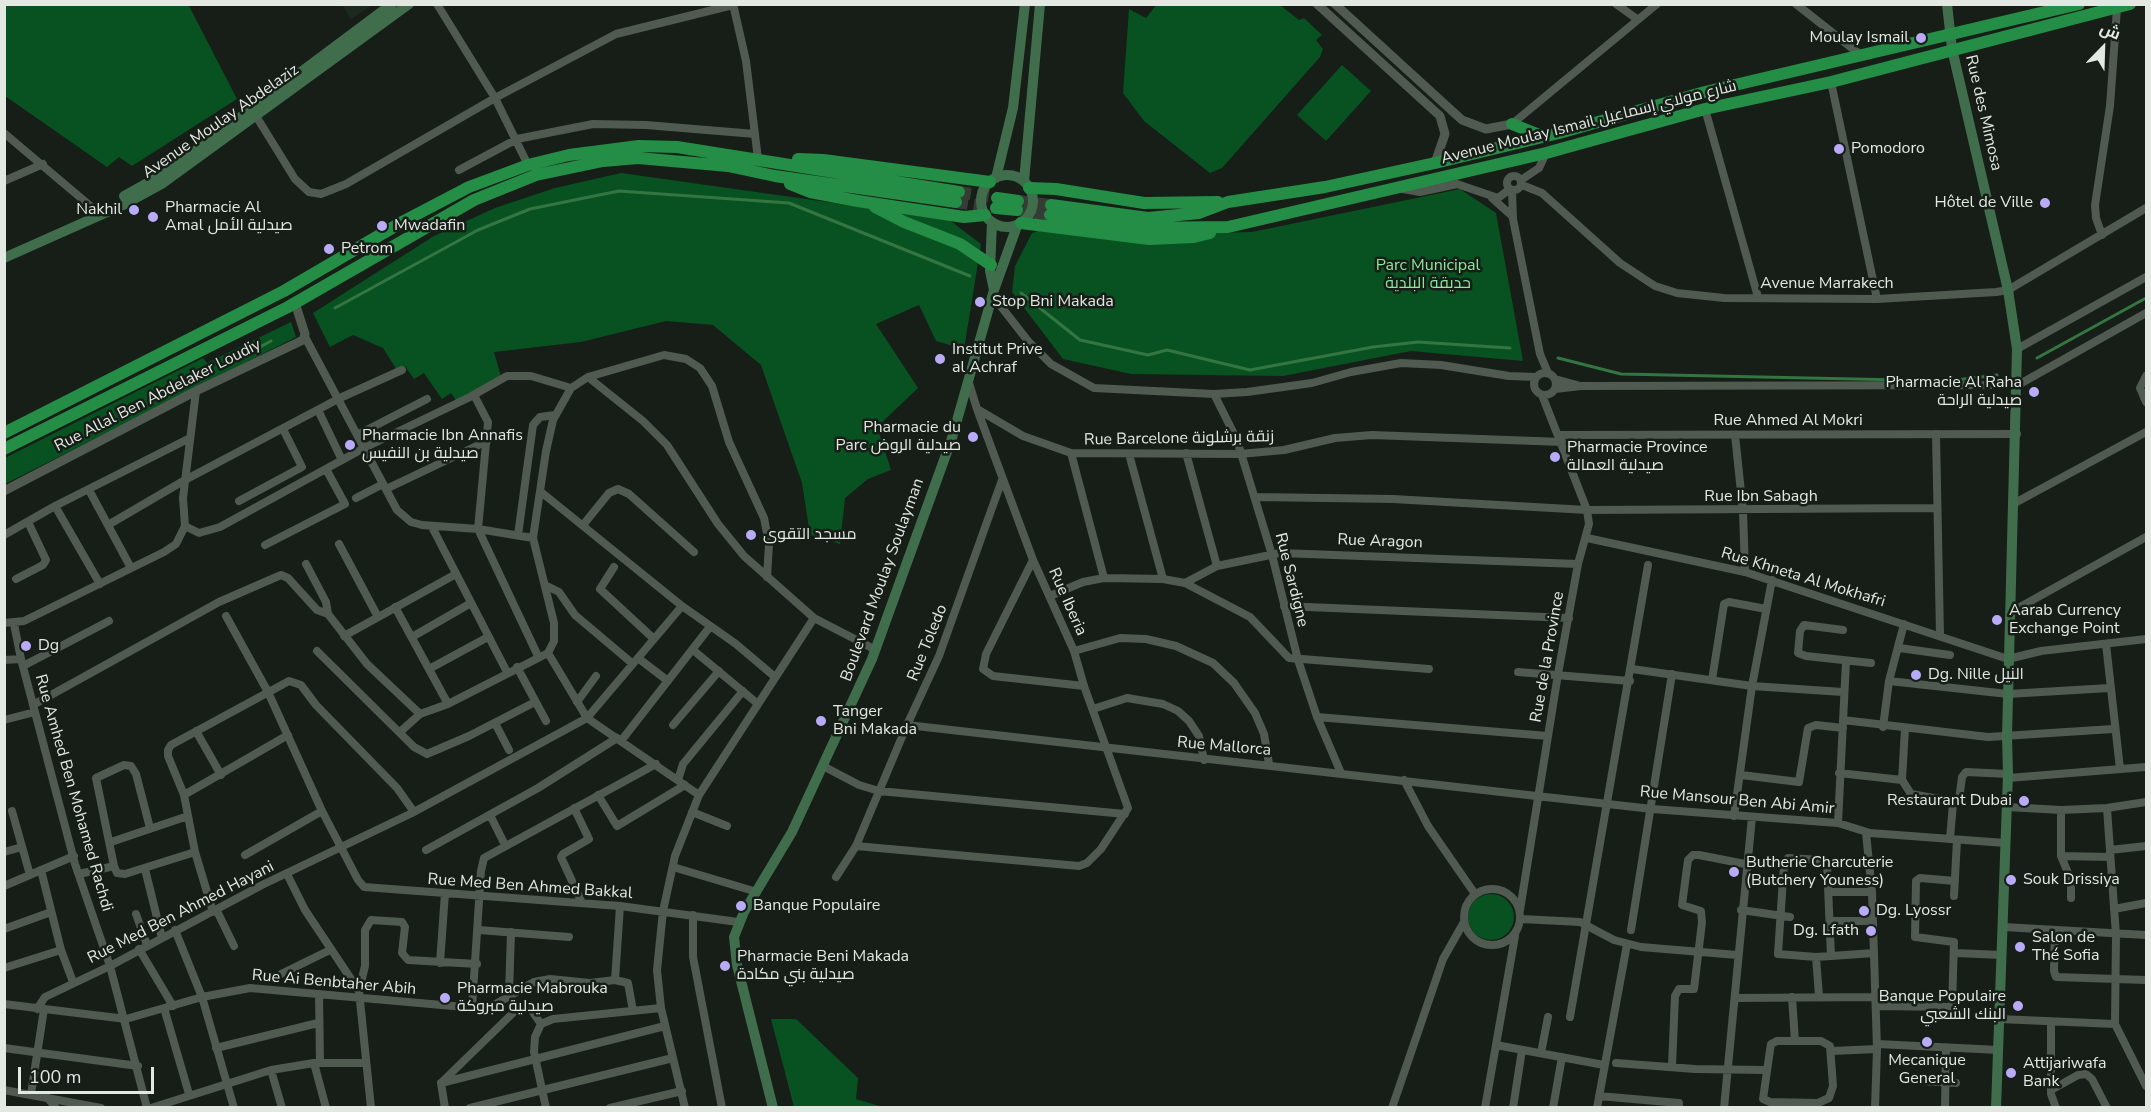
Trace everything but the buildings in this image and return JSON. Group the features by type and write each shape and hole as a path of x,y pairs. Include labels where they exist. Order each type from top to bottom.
{"highway":[{"name":"Avenue Moulay Ismail شارع مولاي إسماعيل","path":"2079,4 2045,9 1951,43 1831,82 1705,109 1546,153 1398,189 1221,228 1135,228 1051,210 1160,218 1199,213 1228,202 1325,187 1435,163 1705,92 1862,56 1951,43 2130,4"},
{"path":"1512,124 1542,136"},
{"path":"4,433 284,291 404,221 469,187 528,165 569,155 639,146 677,147 779,162 957,197 776,176 728,166 638,158 603,161 536,175 474,200 292,305 4,449"},
{"path":"779,162 799,159 823,160 993,180"},
{"path":"776,176 810,192 964,217 1018,205"},
{"path":"1027,185 1144,203 1228,202"},
{"path":"866,202 904,222 960,244 991,265"},
{"path":"1019,224 1149,239 1194,237 1221,228"}],"main road":[{"name":"Avenue Moulay Abdelaziz","path":"4,250 99,212 167,172 392,4"},
{"name":"Avenue Moulay Abdelaziz","path":"4,258 163,183 410,4"},
{"path":"1025,4 1013,108 993,180 981,201 993,211 1004,227 1019,224 1033,207 1027,185 1040,4"},
{"name":"Rue des Mimosa","path":"1947,4 1951,43 2008,290 2017,349 2017,434 2008,659 2008,776 1996,1107"},
{"path":"993,180 1005,176 1027,185"},
{"name":"Boulevard Moulay Soulayman","path":"993,211 991,265 993,293"},
{"name":"Boulevard Moulay Soulayman","path":"773,1107 737,965 734,936 738,922 784,848 876,650 969,383 993,293 1019,224"}],"street":[{"path":"437,4 495,98 528,165"},
{"path":"1317,4 1440,116 1445,134 1435,163"},
{"path":"1335,4 1462,120 1485,129 1512,124 1657,4"},
{"path":"1616,4 1637,19"},
{"path":"1796,4 1862,56"},
{"path":"256,117 295,179 309,192 321,194 346,184 495,98 616,34 638,26 733,5 746,62 758,159"},
{"path":"2102,235 2096,218 2096,205 2110,106 2117,8"},
{"path":"1831,82 1877,299"},
{"path":"1705,109 1758,297"},
{"path":"459,170 517,139 593,124 646,125 755,134"},
{"path":"4,133 99,212"},
{"path":"1492,198 1519,189 1521,182 1539,168 1546,153"},
{"path":"4,181 43,164"},
{"path":"1521,182 1518,176 1511,177 1507,183 1511,190 1513,217 1540,354 1551,376"},
{"name":"Avenue Marrakech","path":"1521,182 1542,193 1620,262 1655,286 1703,297 1877,299 1953,296 2008,290 2146,208"},
{"path":"1398,189 1420,192 1457,184 1492,198 1513,217"},
{"path":"2017,349 2146,277"},
{"path":"993,293 1041,356 1079,382 1111,391 1214,394 1303,384 1401,363 1455,366 1509,376 1533,386 1540,354"},
{"path":"292,305 299,317 305,337 397,510 411,522 432,527 478,529 533,538"},
{"path":"1542,395 1581,386 2018,385 2146,313"},
{"name":"Rue Allal Ben Abdelaker Loudiy","path":"4,491 196,392 291,347 305,337"},
{"path":"699,795 587,718 548,653 555,632 533,538 549,434 555,415 571,388 588,377 664,355 686,359 700,368 712,386 729,442 764,518 769,544 767,577"},
{"path":"108,525 185,480 339,398 402,370"},
{"path":"185,526 199,532 211,531 364,448 474,395 507,376 518,375 546,379 571,388"},
{"path":"1509,376 1551,376 1581,386"},
{"name":"Rue de la Province","path":"1551,376 1552,415"},
{"path":"2146,376 2140,388 2146,402"},
{"path":"588,377 660,438 689,476 727,537 767,577 814,618 876,650"},
{"path":"969,383 977,409"},
{"name":"Rue de la Province","path":"1520,910 1558,674 1578,564 1589,524 1587,510 1552,415 1542,395 1533,386"},
{"path":"4,623 14,624 172,548 180,538 185,526 182,513 196,392"},
{"name":"Rue Sardigne","path":"1214,394 1237,440 1256,497 1298,660 1317,717 1341,773"},
{"path":"474,395 488,422 478,529 538,657"},
{"path":"357,435 427,399"},
{"name":"Rue Barcelone زنقة برشلونة","path":"977,409 1023,436 1071,453 1240,454 1284,450 1335,438 1372,435 1560,439"},
{"name":"Rue Iberia","path":"977,409 1033,560 1074,651 1084,686 1108,749 1126,811"},
{"path":"318,410 342,460"},
{"path":"518,535 531,431 535,421 540,417 555,415"},
{"path":"239,501 302,466 283,429"},
{"path":"2013,504 2146,432"},
{"path":"1936,434 1935,508 1940,635"},
{"name":"Rue Ahmed Al Mokri","path":"1560,439 1735,435 2017,434"},
{"path":"1735,435 1743,511 1745,572"},
{"path":"4,535 55,506 190,438"},
{"path":"356,498 487,441"},
{"path":"1071,453 1104,578"},
{"path":"1186,453 1217,566"},
{"path":"1129,454 1163,579"},
{"path":"265,545 345,504 326,469"},
{"name":"Rue Toledo","path":"836,877 856,846 906,725 939,656 1002,480"},
{"path":"583,525 609,493 618,489 629,494 694,552"},
{"path":"89,490 132,568"},
{"path":"541,492 709,628 736,645 775,677"},
{"name":"Rue Ibn Sabagh","path":"1256,497 1393,499 1587,510 1743,511 1935,508"},
{"path":"55,506 100,584"},
{"path":"16,579 43,565 46,560 28,522"},
{"path":"432,527 507,672"},
{"path":"2011,612 2146,537"},
{"name":"Rue Khneta Al Mokhafri","path":"1587,538 1745,572 2008,659"},
{"path":"339,544 378,617"},
{"name":"Rue Aragon","path":"1185,583 1217,566 1272,555 1303,553 1578,564"},
{"path":"1033,560 986,654 983,669 993,676 1084,686"},
{"path":"306,564 326,602 328,614 344,636 420,714"},
{"path":"1570,1017 1632,669 1648,565"},
{"path":"614,567 600,589 654,639"},
{"path":"344,636 456,574"},
{"path":"4,720 34,708 210,607 273,576 281,575 288,578 317,610 328,614"},
{"path":"1050,596 1083,582 1104,578 1163,579 1185,583 1250,617 1289,657 1298,660 1429,669"},
{"path":"1734,816 1752,686 1772,580"},
{"path":"545,585 559,592 575,615 635,661 668,681"},
{"path":"1712,680 1723,610 1727,602 1766,609"},
{"path":"412,637 471,603"},
{"path":"587,718 682,606"},
{"path":"1284,606 1569,618"},
{"path":"396,607 448,704"},
{"path":"226,616 268,692 322,811 342,847"},
{"path":"685,1107 661,1008 657,970 663,911 673,867 699,795 814,618"},
{"path":"4,660 22,662 109,621"},
{"name":"Rue Amhed Ben Mohamed Rachdi","path":"14,624 22,662 79,874 126,1019 149,1107"},
{"path":"1883,727 1889,681 1904,624"},
{"path":"1843,630 1803,626 1798,653 1806,656 1871,663"},
{"path":"426,850 619,740 709,628"},
{"path":"429,669 488,637"},
{"path":"1074,651 1120,638 1146,639 1176,646 1213,663 1234,683 1255,713 1264,734 1269,764"},
{"path":"2008,659 2041,651 2146,639"},
{"path":"2106,644 2113,729 2120,769"},
{"path":"1899,648 1950,655"},
{"path":"693,650 758,704"},
{"path":"317,651 417,749 427,754 535,702"},
{"path":"400,732 420,714 448,704 548,653"},
{"path":"1838,823 1846,661"},
{"path":"517,667 546,721"},
{"path":"1632,669 1752,686 1843,692"},
{"path":"673,725 719,671"},
{"path":"1518,672 1629,681"},
{"path":"1631,930 1672,674"},
{"path":"577,702 596,676"},
{"path":"234,946 215,911 195,852 184,795 168,756 171,745 291,681 302,685 316,705 397,788 414,812"},
{"path":"1889,681 2008,694 2109,688"},
{"path":"678,780 683,764 743,691"},
{"path":"1093,709 1127,698 1163,704 1178,711 1189,721 1199,736 1204,760"},
{"path":"1317,717 1548,736"},
{"name":"Rue Med Ben Ahmed Hayani","path":"40,1009 45,997 73,982 110,966 175,930 414,812 587,718"},
{"path":"495,723 509,750"},
{"path":"1741,775 1799,782 1808,728 1816,725 1843,724 1988,737 2113,729"},
{"name":"Rue Mallorca","path":"906,725 1538,796"},
{"path":"1905,729 1902,780 1911,794 1953,803 1959,801 1962,777 1966,772 2008,776 2146,767"},
{"path":"196,731 222,775"},
{"path":"184,795 288,735"},
{"path":"150,828 135,771 126,765 96,778 111,842 114,866 121,874 145,869 195,852"},
{"path":"472,1008 477,964 482,862 486,855 656,765"},
{"path":"823,766 859,785 879,791 1126,811 1101,849 1087,863 1079,866 856,846"},
{"path":"1839,773 1902,780"},
{"path":"1404,780 1428,826 1475,894"},
{"path":"598,795 617,826 685,785"},
{"name":"Rue Mansour Ben Abi Amir","path":"1538,796 1652,809 1838,823 1866,832 2005,843"},
{"path":"2007,807 2061,810 2107,808 2146,802"},
{"path":"1953,803 1954,896"},
{"path":"574,808 589,839 563,854 561,861 582,903"},
{"path":"2107,808 2116,935 2115,1024 2146,1086"},
{"path":"2061,810 2061,856 2072,880 2071,898"},
{"path":"12,811 30,875"},
{"path":"245,855 322,811"},
{"path":"692,812 727,826"},
{"path":"490,815 505,845"},
{"path":"111,842 188,816"},
{"path":"1724,1107 1745,864 1752,817"},
{"path":"1866,832 1872,892 1876,1006 1875,1107"},
{"path":"2061,856 2110,853 2146,846"},
{"name":"Rue Med Ben Ahmed Bakkal","path":"342,847 358,880 364,887 620,906 738,922"},
{"path":"4,852 22,848"},
{"path":"1672,1066 1676,996 1679,989 1694,989 1702,913 1682,905 1690,857 1699,855 1745,864"},
{"path":"4,886 74,856"},
{"path":"1831,956 1831,921 1826,862 1788,858 1784,864 1778,954 1816,957 1831,956 1874,953"},
{"path":"79,874 114,866"},
{"path":"673,867 757,892"},
{"path":"145,869 162,938"},
{"path":"41,870 61,951 73,982"},
{"path":"287,874 330,950 360,995"},
{"path":"1876,1006 1952,1006 1955,953 1952,940 1915,936 1917,880 1955,881"},
{"path":"1392,1107 1443,959 1464,922 1466,907 1475,894 1490,889 1505,892 1517,903 1521,919 1515,934 1485,1107"},
{"path":"1829,892 1872,892"},
{"path":"440,963 445,893"},
{"path":"2114,909 2146,903"},
{"path":"620,906 615,980 628,983 633,1011"},
{"path":"1741,910 1790,917"},
{"path":"4,929 51,912"},
{"path":"136,914 143,947 173,1006"},
{"path":"693,915 693,957 722,1107"},
{"path":"1521,919 1587,924 1614,940 1627,944 1737,955"},
{"path":"371,1107 364,1063 360,995 365,966 365,930 371,920 402,922 405,927 402,953 405,959 477,964"},
{"path":"1831,921 1873,921"},
{"path":"1464,922 1471,936 1486,945 1502,944 1515,934"},
{"path":"2003,927 2146,935"},
{"path":"175,930 202,997 234,1107"},
{"path":"478,930 569,937"},
{"path":"2055,931 2055,976 2146,980"},
{"path":"509,994 511,932"},
{"path":"1597,1107 1627,944"},
{"path":"281,974 330,950"},
{"path":"4,968 61,951"},
{"path":"1955,953 2002,956"},
{"path":"1816,957 1819,996"},
{"name":"Rue Ai Benbtaher Abih","path":"126,1019 202,997 250,988 360,995 490,1008 509,994 544,979 590,983 615,980"},
{"path":"319,994 317,1063 326,1107"},
{"path":"1792,997 1796,1041"},
{"path":"1735,998 1875,997"},
{"path":"4,1004 126,1019"},
{"path":"441,1083 519,1008 524,1006 532,1009 541,1024"},
{"path":"164,1008 189,1094"},
{"path":"546,1107 536,1059 535,1036 541,1024 553,1019 661,1008"},
{"path":"31,1094 38,1053 40,1009"},
{"path":"1541,1053 1548,1017"},
{"path":"2000,1019 2115,1024"},
{"path":"2051,1022 2051,1090 2056,1107"},
{"path":"216,1048 318,1023"},
{"path":"441,1083 665,1026"},
{"path":"1824,1041 1832,1050 1832,1095 1827,1100 1818,1105 1765,1100 1762,1096 1773,1042 1824,1041"},
{"path":"1496,1045 1604,1065"},
{"path":"1832,1050 1877,1046 1999,1050"},
{"path":"4,1048 138,1066"},
{"path":"1945,1107 1946,1048"},
{"path":"1513,1107 1522,1050"},
{"path":"1553,1107 1562,1057"},
{"path":"470,1107 673,1058"},
{"path":"149,1107 271,1070 317,1063 364,1063"},
{"path":"1616,1063 1766,1070"},
{"path":"271,1070 282,1107"},
{"path":"2051,1090 2078,1075 2086,1074 2092,1079 2106,1107"},
{"path":"1920,1081 1956,1083"},
{"path":"441,1083 445,1107"},
{"path":"4,1090 101,1107"},
{"path":"610,1107 682,1091"},
{"path":"1997,1094 2004,1107"},
{"path":"1599,1096 1679,1103 1679,1107"},
{"path":"47,1097 56,1107"}],"shaded area":[{"path":"342,5 372,5 351,19"}],"green space":[{"path":"188,4 237,99 132,166 119,157 107,167 5,96 5,5"},
{"path":"1157,4 1280,5 1299,20 1304,18 1322,35 1316,40 1323,49 1320,57 1222,168 1210,173 1144,121 1123,93 1129,9 1146,18"},
{"path":"1342,65 1371,91 1326,141 1297,115"},
{"path":"621,173 948,219 981,244 964,349 936,341 919,305 876,324 918,388 877,427 891,470 868,479 845,498 840,544 810,535 802,483 761,365 713,325 666,321 581,342 494,352 502,380 458,403 451,393 442,399 424,373 414,379 405,366 397,370 383,348 353,335 330,347 313,313 434,236 495,208 555,188"},
{"name":"Parc Municipal حديقة البلدية","path":"1460,189 1496,213 1523,361 1411,351 1283,376 1131,374 1063,359 1012,292 1015,266 1032,233 1050,227 1163,234 1252,232"},
{"path":"291,322 296,337 5,484 5,458 203,358 207,363"},
{"path":"1491,894 1507,901 1514,917 1507,933 1491,940 1475,933 1468,917 1475,901"},
{"path":"771,1019 796,1019 858,1078 856,1099 883,1107 794,1107"}],"waterway":[{"path":"335,308 478,230 530,209 619,191 789,203 970,276"},
{"path":"1021,293 1080,340 1148,355 1167,350 1250,370 1373,347 1418,342 1510,348"},
{"path":"2037,358 2146,298"},
{"path":"236,360 271,341"},
{"path":"1558,358 1621,374 1948,381 1997,375"}],"tunnel":[{"path":"959,192 997,198"},
{"path":"1018,201 1051,205"},
{"path":"956,202 996,208"},
{"path":"1017,210 1050,215"}],"place":[{"name":"Moulay Ismail","path":"1921,38"},
{"name":"Pomodoro","path":"1839,149"},
{"name":"Hôtel de Ville","path":"2045,203"},
{"name":"Nakhil","path":"134,210"},
{"name":"Pharmacie Al Amal صيدلية الأمل","path":"153,217"},
{"name":"Mwadafin","path":"382,226"},
{"name":"Petrom","path":"329,249"},
{"name":"Stop Bni Makada","path":"980,302"},
{"name":"Institut Prive al Achraf","path":"940,359"},
{"name":"Pharmacie Al Raha صيدلية الراحة","path":"2034,392"},
{"name":"Pharmacie du Parc صيدلية الروض","path":"973,437"},
{"name":"Pharmacie Ibn Annafis صيدلية بن النفيس","path":"350,445"},
{"name":"Pharmacie Province صيدلية العمالة","path":"1555,457"},
{"name":"مسجد التقوى","path":"751,535"},
{"name":"Aarab Currency Exchange Point","path":"1997,620"},
{"name":"Dg","path":"26,646"},
{"name":"Dg. Nille النيل","path":"1916,675"},
{"name":"Tanger Bni Makada","path":"821,721"},
{"name":"Restaurant Dubai","path":"2024,801"},
{"name":"Butherie Charcuterie (Butchery Youness)","path":"1734,872"},
{"name":"Souk Drissiya","path":"2011,880"},
{"name":"Banque Populaire","path":"741,906"},
{"name":"Dg. Lyossr","path":"1864,911"},
{"name":"Dg. Lfath","path":"1871,931"},
{"name":"Salon de Thé Sofia","path":"2020,947"},
{"name":"Pharmacie Beni Makada صيدلية بني مكادة","path":"725,966"},
{"name":"Pharmacie Mabrouka صيدلية مبروكة","path":"445,998"},
{"name":"Banque Populaire البنك الشعبي","path":"2018,1006"},
{"name":"Mecanique General","path":"1927,1042"},
{"name":"Attijariwafa Bank","path":"2011,1073"}]}
